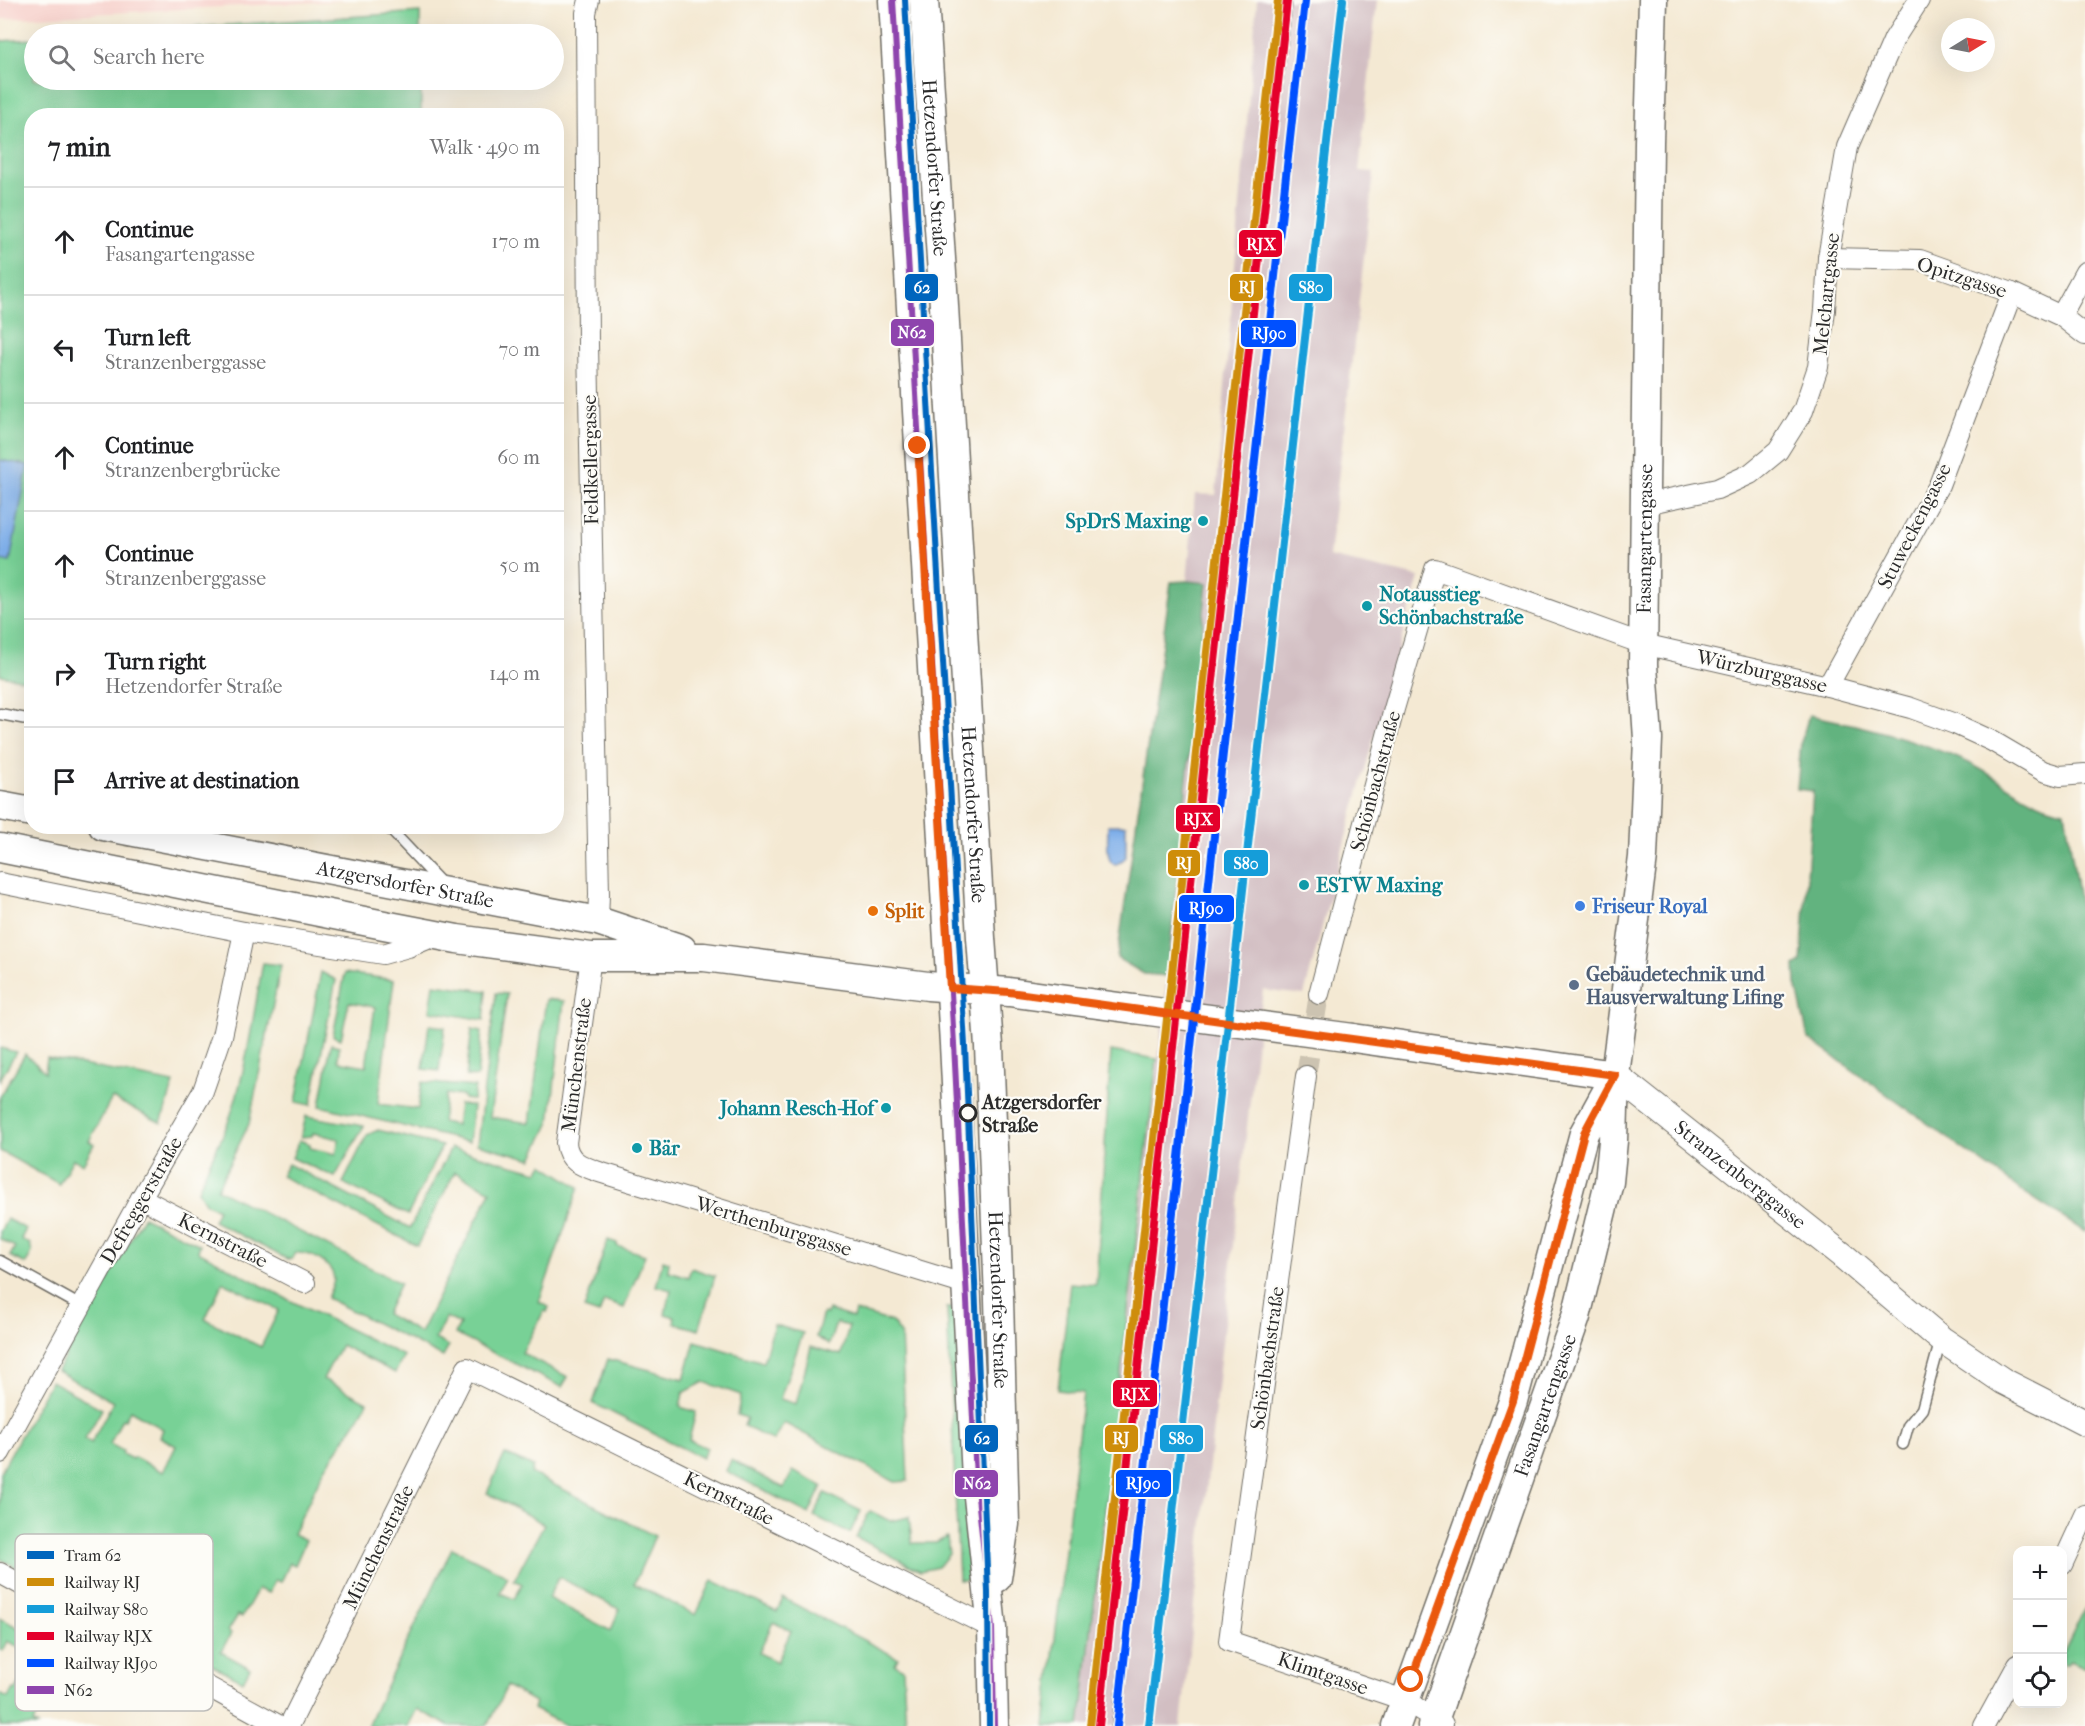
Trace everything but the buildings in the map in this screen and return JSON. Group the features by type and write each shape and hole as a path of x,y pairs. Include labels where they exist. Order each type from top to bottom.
{"main road":[{"name":"Hetzendorfer Straße","path":"893,0 976,1478 992,1628 994,1726"},
{"name":"Hetzendorfer Straße","path":"924,0 989,1046 1005,1524 992,1628"},
{"name":"Fasangartengasse","path":"1438,1724 1576,1317 1609,1182 1615,1075 1643,857 1648,739 1643,644 1649,131 1653,0"},
{"path":"0,806 24,810"},
{"name":"Atzgersdorfer Straße","path":"144,834 598,921 704,957"},
{"name":"Atzgersdorfer Straße","path":"0,848 437,935 591,957 704,957 950,988"},
{"path":"950,988 985,990 1134,1009 1615,1075"},
{"name":"Fasangartengasse","path":"1400,1713 1513,1401 1584,1133 1615,1075"}],"street":[{"name":"Feldkellergasse","path":"589,0 586,14 588,334 598,921"},
{"name":"Melchartgasse","path":"1646,504 1717,489 1750,474 1778,451 1803,411 1818,367 1828,258 1847,147 1894,39 1919,0"},
{"name":"Opitzgasse","path":"1828,258 1920,260 2012,293 2061,316 2085,335"},
{"path":"2061,316 2085,272"},
{"name":"Stuweckengasse","path":"1828,686 1940,485 2012,293"},
{"name":"Würzburggasse","path":"1435,569 1643,644 1828,686 1911,708 1992,741 2043,771 2060,776 2085,774"},
{"name":"Schönbachstraße","path":"1319,994 1394,709 1435,569"},
{"path":"0,883 244,932 383,954 437,935"},
{"name":"Defreggerstraße","path":"0,1453 203,1091 222,1036 244,932"},
{"name":"Münchenstraße","path":"582,1166 570,1157 566,1143 591,957"},
{"name":"Stranzenberggasse","path":"1615,1075 1842,1255 1941,1339 2003,1381 2085,1423"},
{"name":"Schönbachstraße","path":"1229,1641 1306,1076"},
{"name":"Werthenburggasse","path":"582,1166 966,1285"},
{"name":"Kernstraße","path":"141,1198 304,1283"},
{"name":"Kernstraße","path":"467,1368 992,1628"},
{"name":"Münchenstraße","path":"289,1726 467,1368"},
{"path":"2067,1554 2085,1515"},
{"path":"0,1573 15,1581"},
{"name":"Klimtgasse","path":"1229,1641 1400,1713 1438,1724"},
{"path":"1984,1726 2013,1673"},
{"path":"213,1689 280,1726"}],"lane":[{"path":"0,714 24,718"},
{"path":"395,834 450,893"},
{"path":"0,1261 81,1306"},
{"path":"1903,1444 1908,1426 1922,1409 1941,1339"}],"shaded area":[{"path":"0,0 352,0 0,19"},
{"path":"1257,0 1377,0 1359,171 1374,172 1329,557 1419,577 1304,995 1263,990 1226,1305 1181,1726 1080,1726 1159,1052 1207,583 1187,581 1195,494 1216,495"}],"green space":[{"path":"420,12 420,24 243,24"},
{"path":"24,40 24,90 421,90 421,108 24,108 24,680 0,675 0,41"},
{"path":"1171,582 1207,583 1167,976 1144,974 1117,958"},
{"path":"1809,715 1929,746 1979,768 2039,803 2065,811 2085,938 2085,1232 2022,1191 1808,1038 1796,984 1795,966 1801,962 1813,791 1797,789 1801,742"},
{"path":"263,963 281,965 249,1124 217,1189 400,1283 386,1314 420,1333 491,1191 455,1172 417,1246 281,1176 288,1164 410,1228 451,1148 538,1172 543,1164 579,1187 539,1302 549,1307 547,1312 544,1311 522,1353 568,1377 562,1387 455,1334 460,1324 446,1317 435,1339 449,1346 443,1357 327,1298 334,1279 333,1273 325,1263 301,1253 296,1253 292,1259 287,1259 213,1221 218,1209 206,1204 198,1191 235,1101 245,1062"},
{"path":"321,972 336,980 311,1105 296,1102"},
{"path":"345,973 394,980 378,1104 418,1109 422,1082 475,1087 473,1100 446,1094 442,1122 456,1125 459,1104 473,1106 469,1142 320,1106 331,1044 339,1046 338,1061 366,1066 375,1007 349,1002 341,1039 333,1036"},
{"path":"434,984 487,991 484,1020 430,1011"},
{"path":"496,993 507,994 490,1117 530,1123 546,999 564,1001 550,1122 532,1159 477,1144"},
{"path":"429,1025 445,1027 439,1071 423,1069"},
{"path":"472,1029 482,1031 477,1077 466,1076"},
{"path":"0,1048 16,1052 0,1080"},
{"path":"1111,1051 1157,1059 1080,1726 1045,1726 1083,1393 1058,1390 1070,1283 1096,1285"},
{"path":"25,1054 45,1072 47,1058 174,1083 161,1123 112,1098 89,1141 94,1144 83,1164 73,1159 59,1184 0,1151 0,1097"},
{"path":"306,1116 364,1126 335,1177 292,1158 299,1140 310,1144 310,1148 336,1154 339,1139 313,1133 312,1136 301,1137"},
{"path":"378,1130 442,1146 408,1215 343,1183 367,1135"},
{"path":"143,1217 200,1245 198,1251 285,1298 404,1356 395,1373 341,1345 323,1379 367,1402 324,1470 293,1534 306,1540 295,1565 290,1563 281,1582 275,1580 269,1593 258,1589 242,1617 238,1615 228,1631 231,1633 221,1652 250,1668 243,1681 213,1665 213,1534 15,1534 15,1567 0,1559 0,1473 51,1381 102,1409 85,1439 91,1443 113,1402 57,1371","holes":["223,1282 279,1310 261,1347 205,1319","130,1410 163,1429 160,1437 176,1446 163,1472 134,1457 132,1459 122,1454 123,1451 110,1444 122,1419 125,1420"]},
{"path":"7,1219 26,1229 21,1239 30,1244 32,1252 26,1264 10,1256 15,1247 0,1239 0,1232"},
{"path":"608,1240 617,1243 617,1246 645,1255 624,1308 604,1301 599,1314 584,1309"},
{"path":"663,1260 669,1262 668,1271 688,1277 691,1268 715,1276 699,1330 674,1323 675,1317 665,1314 671,1290 656,1286"},
{"path":"967,1307 979,1579 959,1580 947,1308"},
{"path":"828,1310 853,1318 855,1311 892,1322 901,1334 908,1481 895,1482 784,1423 773,1441 744,1426 747,1418 737,1415 741,1395 704,1382 683,1393 680,1407 696,1412 689,1440 707,1448 702,1458 593,1403 608,1359 684,1379 695,1341 763,1362 774,1325 803,1333 780,1399 796,1404 811,1347 841,1355 849,1326 836,1323 829,1345 816,1337 823,1313 827,1314"},
{"path":"505,1454 533,1467 531,1473 655,1536 634,1584 696,1615 712,1580 777,1612 783,1598 898,1658 895,1664 903,1669 906,1726 567,1726 533,1709 535,1702 507,1686 487,1726 449,1726 417,1709 408,1726 367,1726 452,1548 508,1576 500,1593 514,1599 522,1584 514,1580 544,1524 487,1493","holes":["559,1577 619,1609 611,1631 548,1598","773,1622 791,1631 777,1662 759,1653"]},
{"path":"731,1460 784,1488 793,1471 822,1486 809,1514 726,1471"},
{"path":"825,1493 861,1511 850,1533 814,1516"},
{"path":"870,1511 890,1521 909,1517 912,1543 936,1543 947,1537 949,1554 938,1567 920,1571 856,1537"},
{"path":"2085,1608 2085,1668 2070,1661 2067,1664 2067,1646"},
{"path":"0,1618 15,1626 15,1645 7,1641 2,1651 0,1650"},
{"path":"13,1689 15,1690 15,1711 40,1711 33,1723 38,1726 0,1726 0,1694 8,1698"}],"water":[{"path":"0,460 24,464 24,487 10,562 0,560"},
{"path":"1108,825 1126,825 1126,857 1119,863 1113,864 1108,855"}],"tunnel":[{"path":"1306,1076 1319,994"}],"railway":[{"path":"1095,1726 1291,0"},
{"path":"1113,1726 1190,1067 1216,815 1308,0"}],"tram line":[{"name":"62","path":"905,0 965,1045 988,1592 989,1726"}],"rail line":[{"name":"RJ","path":"1090,1726 1278,0"},
{"name":"S80","path":"1149,1726 1343,0"},
{"name":"RJX","path":"1099,1726 1287,1"},
{"name":"RJ90","path":"1117,1726 1305,1"}],"transit line":[{"name":"N62","path":"893,0 954,1044 976,1478 992,1628 994,1726"}],"place":[{"name":"SpDrS Maxing","path":"1203,521"},
{"name":"Notausstieg Schönbachstraße","path":"1367,606"},
{"name":"ESTW Maxing","path":"1304,885"},
{"name":"Friseur Royal","path":"1580,906"},
{"name":"Split","path":"873,911"},
{"name":"Gebäudetechnik und Hausverwaltung Lifing","path":"1574,985"},
{"name":"Johann Resch-Hof","path":"886,1108"},
{"name":"Atzgersdorfer Straße","path":"968,1113"},
{"name":"Bär","path":"637,1148"}],"route":[{"path":"918,446 950,988 1009,992 1615,1075 1584,1133 1513,1401 1411,1680"}]}
